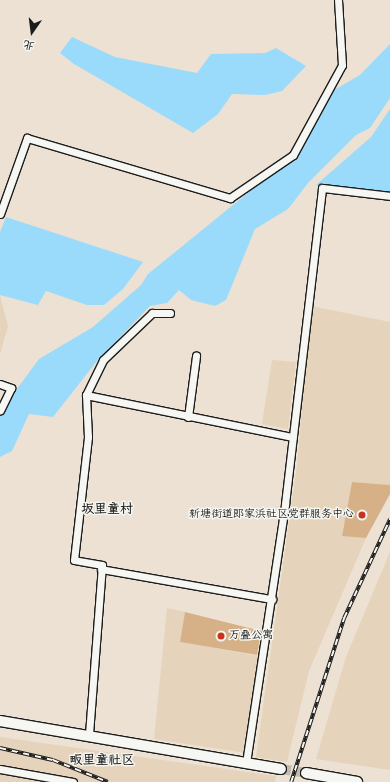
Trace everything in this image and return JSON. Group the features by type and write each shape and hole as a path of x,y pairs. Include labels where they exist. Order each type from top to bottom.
{"street":[{"path":"0,214 27,138 230,198 293,156 342,65 338,0"},
{"path":"246,763 272,599 322,188 390,196"},
{"path":"89,734 102,565 74,560 88,437 86,395 103,360 152,313 170,313"},
{"path":"188,417 196,356"},
{"path":"0,384 11,388 0,411"},
{"path":"86,395 292,437"},
{"path":"101,569 272,599"},
{"path":"0,720 89,734 281,769"},
{"path":"0,769 73,782"},
{"path":"306,773 357,782"}],"shaded area":[{"path":"0,296 8,326 0,354"},
{"path":"311,306 390,322 390,485 352,482 342,535 366,538 309,671 287,762 256,757 297,465"},
{"path":"272,360 296,362 288,429 262,424"},
{"path":"390,552 390,770 316,759 346,657"},
{"path":"167,608 185,612 180,642 259,656 246,753 154,739"},
{"path":"0,737 276,776 275,782 0,782"}],"water":[{"path":"72,37 115,57 197,73 211,54 265,53 276,48 306,66 282,91 265,95 232,94 218,114 193,133 74,64 60,53"},
{"path":"390,44 390,98 370,128 356,135 308,183 288,209 255,229 226,300 215,306 191,300 179,290 167,303 150,306 97,361 53,417 29,414 12,451 0,457 0,412 39,359 93,327 141,285 148,274 286,162 334,90 360,75"},
{"path":"390,109 390,194 316,185 371,137"},
{"path":"6,217 143,262 123,289 104,305 87,305 46,291 38,305 0,295 0,232"}],"building":[{"name":"新塘街道郎家浜社区党群服务中心","path":"352,482 390,485 390,494 366,538 342,536"},
{"name":"万叠公寓","path":"185,612 261,631 257,655 180,642"}],"tunnel":[{"path":"281,769 306,773"}],"railway":[{"path":"291,782 344,618 390,519"},
{"path":"0,748 53,760 108,782"}],"place":[{"name":"新塘街道郎家浜社区党群服务中心","path":"362,515"},
{"name":"万叠公寓","path":"221,636"}],"district":[{"name":"坂里童村","path":"107,511"},
{"name":"畈里童社区","path":"102,762"}]}
